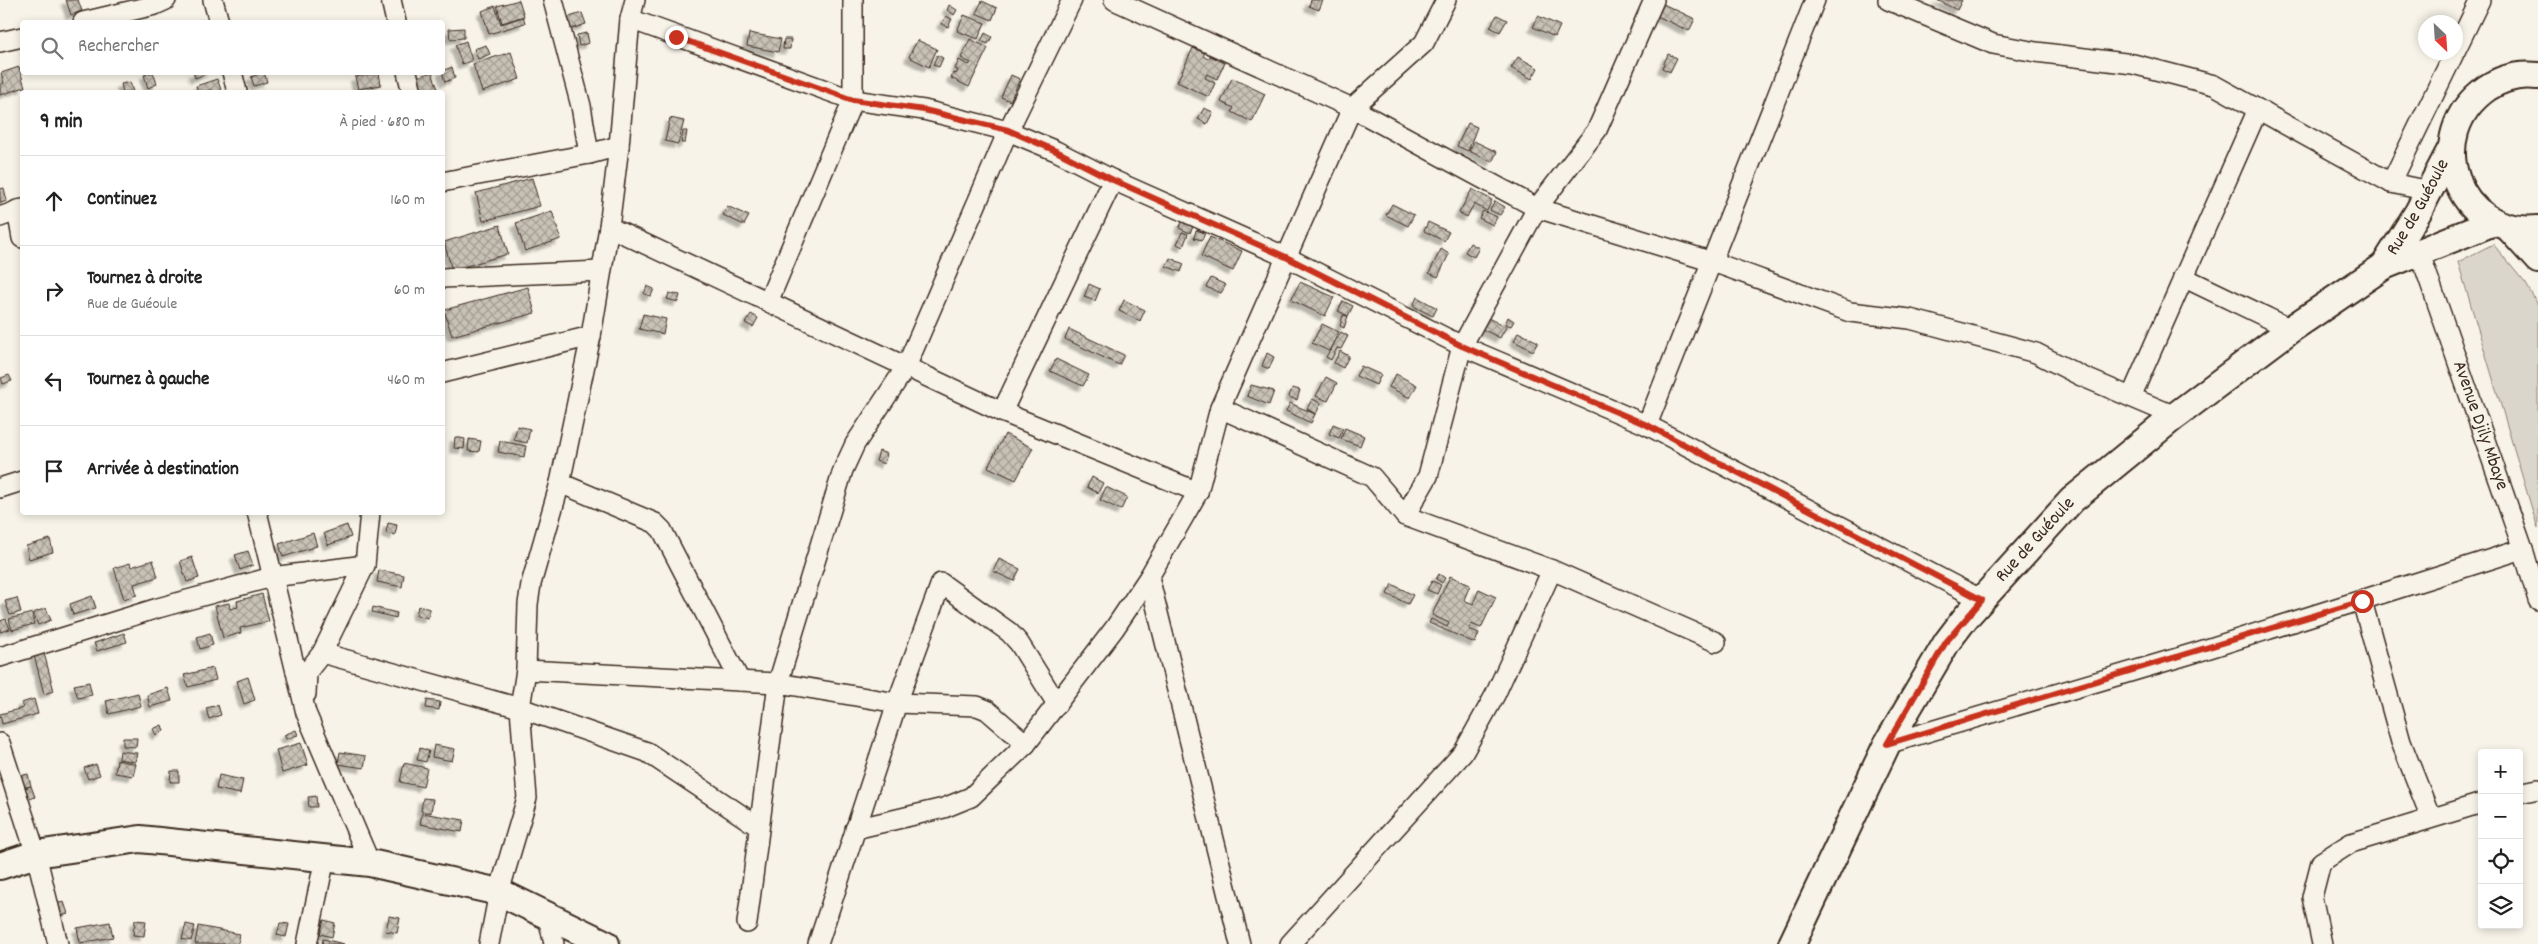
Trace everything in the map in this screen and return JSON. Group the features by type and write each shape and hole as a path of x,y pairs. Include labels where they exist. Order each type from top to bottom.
{"main road":[{"path":"2538,76 2525,74 2497,81 2474,98 2458,121 2451,149 2453,171 2462,192 2475,209 2501,225 2538,260"},
{"name":"Rue de Guéoule","path":"2384,266 2429,191 2451,149"},
{"path":"2501,225 2527,230 2538,229"},
{"name":"Rue de Guéoule","path":"1792,944 1887,744 1946,642 2072,500 2176,416 2292,329 2384,266 2420,251 2501,225"},
{"path":"0,866 36,854 140,839 370,863 499,892 606,944"}],"street":[{"path":"91,20 155,5 166,0"},
{"path":"214,0 219,20"},
{"path":"391,0 396,20"},
{"path":"553,0 581,106 589,154"},
{"path":"489,944 499,892 527,798 520,708 526,670 531,584 560,483 591,336 609,227 619,146 630,19 635,0"},
{"path":"768,302 853,100 853,0"},
{"path":"747,923 778,682 843,470 855,444 906,367 1008,130 1072,0"},
{"path":"1114,0 1352,108 1537,208 1713,262 1850,312 1910,319 2036,353 2176,416"},
{"path":"855,829 958,803 971,797 1026,744 1114,629 1149,577 1198,492 1220,408 1352,108 1424,43 1446,0"},
{"path":"1406,516 1428,476 1462,346 1537,208 1597,130 1654,0"},
{"path":"1647,425 1815,0"},
{"path":"1888,0 1993,44 2036,52 2133,64 2214,85 2391,183 2429,191"},
{"path":"2391,183 2480,0"},
{"path":"630,19 853,100 924,110 1008,130 1056,151 1113,180 1286,257 1462,346 1647,425 1982,600"},
{"path":"0,42 20,37"},
{"path":"233,75 236,90"},
{"path":"408,75 412,90"},
{"path":"2131,397 2258,108"},
{"path":"445,181 589,154 619,146"},
{"path":"1002,412 1113,180"},
{"path":"13,212 20,232"},
{"path":"609,227 1002,412 1198,492"},
{"name":"Avenue Djily Mbaye","path":"2420,251 2538,600"},
{"path":"445,278 601,272"},
{"path":"2183,277 2292,329"},
{"path":"445,372 591,336"},
{"path":"1220,408 1372,477 1406,516 1552,570 1716,642"},
{"path":"0,488 20,482"},
{"path":"560,483 655,523 662,530 740,681"},
{"path":"258,515 306,713 370,863"},
{"path":"306,713 307,672 322,653 365,565 370,515"},
{"path":"1887,744 2362,601 2522,549"},
{"path":"0,657 158,608 272,577 365,565"},
{"path":"1290,944 1464,753 1494,695 1552,570"},
{"path":"1149,577 1240,944"},
{"path":"818,944 897,703 941,583 1009,632 1057,704"},
{"path":"2362,601 2401,742 2431,818"},
{"path":"322,653 520,708 647,752 759,827"},
{"path":"526,670 778,682 897,703 977,706 987,710 1026,744"},
{"path":"0,743 36,854 58,944"},
{"path":"2523,792 2538,789"},
{"path":"2322,944 2312,897 2321,862 2351,842 2478,804"},
{"path":"307,944 325,858"},
{"path":"548,917 554,944"}],"shaded area":[{"path":"2493,244 2526,284 2538,305 2538,529 2458,262"}],"building":[{"path":"66,0 78,0 82,11 71,15"},
{"path":"519,0 524,16 502,23 497,6"},
{"path":"1311,0 1323,0 1319,10 1309,6"},
{"path":"1937,0 1962,0 1957,10"},
{"path":"982,1 997,8 992,20 976,13"},
{"path":"1661,3 1695,19 1689,31 1655,15"},
{"path":"949,5 957,10 954,15 947,10"},
{"path":"495,6 501,24 523,17 525,23 489,34 482,11"},
{"path":"582,13 586,24 566,31 563,19"},
{"path":"964,15 985,23 978,39 957,31"},
{"path":"1497,15 1507,20 1500,32 1490,27"},
{"path":"946,16 952,19 948,27 941,24"},
{"path":"1538,16 1560,26 1555,37 1533,27"},
{"path":"464,28 464,38 450,39 449,29"},
{"path":"587,33 589,43 579,46 577,35"},
{"path":"749,33 781,39 778,52 747,46"},
{"path":"985,33 992,37 988,44 981,41"},
{"path":"784,39 791,39 790,49 783,49"},
{"path":"970,39 988,48 969,87 951,78 953,73 956,74 958,70 955,69 959,60 969,65 971,63 961,58"},
{"path":"917,40 937,49 929,67 909,57"},
{"path":"466,41 472,61 462,64 455,45"},
{"path":"486,45 490,54 478,59 474,49"},
{"path":"1193,48 1205,53 1203,56 1208,59 1210,56 1225,63 1217,79 1207,74 1205,78 1215,83 1209,97 1177,82"},
{"path":"511,52 520,79 482,92 473,64"},
{"path":"1668,54 1677,58 1670,72 1662,68"},
{"path":"937,55 943,58 939,67 933,65"},
{"path":"1518,57 1538,68 1532,79 1511,68"},
{"path":"19,67 25,87 0,95 0,85 4,83 1,73"},
{"path":"452,67 455,78 445,82 443,75 445,75 445,70"},
{"path":"144,75 154,75 157,84 148,88"},
{"path":"265,75 267,82 254,86 251,77"},
{"path":"379,75 381,85 358,89 355,77"},
{"path":"423,75 433,75 438,90 418,90 414,78"},
{"path":"1011,75 1020,79 1010,101 1001,97"},
{"path":"1232,78 1265,94 1252,122 1232,112 1234,108 1221,102"},
{"path":"217,79 221,90 197,90 196,86"},
{"path":"130,82 132,90 122,90 121,84"},
{"path":"1204,108 1213,112 1207,124 1198,119"},
{"path":"670,118 684,121 678,144 665,141"},
{"path":"1468,123 1477,127 1468,151 1457,146"},
{"path":"683,131 687,131 685,143 681,143"},
{"path":"1474,141 1497,152 1492,162 1469,151"},
{"path":"532,178 540,206 483,221 476,193"},
{"path":"4,188 7,201 0,203 0,189"},
{"path":"1472,189 1492,200 1487,211 1474,204 1467,217 1459,213"},
{"path":"1495,201 1505,207 1500,215 1490,210"},
{"path":"1392,204 1414,215 1408,226 1386,215"},
{"path":"727,206 749,216 744,225 723,215"},
{"path":"552,211 561,239 525,251 516,223"},
{"path":"1483,211 1497,217 1493,225 1479,218"},
{"path":"1182,222 1193,227 1190,233 1179,228"},
{"path":"1428,222 1449,232 1444,241 1424,231"},
{"path":"500,225 508,254 452,270 445,242"},
{"path":"1196,230 1205,233 1202,240 1194,238"},
{"path":"1182,232 1188,234 1183,247 1177,244"},
{"path":"1210,237 1242,251 1233,271 1201,256"},
{"path":"1470,243 1479,248 1474,257 1465,252"},
{"path":"1441,249 1449,254 1438,277 1429,273"},
{"path":"1170,258 1184,264 1181,272 1166,266"},
{"path":"1211,278 1226,285 1221,293 1206,287"},
{"path":"1300,282 1334,297 1325,316 1291,300"},
{"path":"1089,284 1100,289 1095,301 1084,297"},
{"path":"647,286 654,289 651,296 644,294"},
{"path":"528,287 535,313 452,336 445,310"},
{"path":"669,293 680,295 678,302 667,299"},
{"path":"1417,297 1437,308 1433,316 1413,306"},
{"path":"1124,300 1145,310 1140,321 1119,311"},
{"path":"1343,301 1353,306 1348,316 1338,311"},
{"path":"643,314 666,319 663,334 639,329"},
{"path":"751,314 758,318 753,327 745,323"},
{"path":"1343,315 1348,316 1344,328 1340,326"},
{"path":"1486,317 1506,327 1500,338 1480,328"},
{"path":"1508,317 1514,321 1511,326 1505,324"},
{"path":"1322,324 1339,332 1329,351 1312,343"},
{"path":"1069,329 1124,355 1119,365 1065,339"},
{"path":"1341,332 1348,336 1341,349 1337,348 1331,360 1326,357"},
{"path":"1518,332 1538,342 1533,351 1514,341"},
{"path":"1340,351 1349,356 1343,368 1334,363"},
{"path":"1267,353 1274,357 1269,369 1262,366"},
{"path":"1056,359 1089,375 1083,386 1050,371"},
{"path":"1361,366 1381,375 1376,385 1356,376"},
{"path":"1396,374 1417,385 1410,398 1389,387"},
{"path":"9,375 12,381 3,384 1,378"},
{"path":"1326,377 1337,383 1328,401 1316,396"},
{"path":"1251,385 1274,391 1269,405 1247,396"},
{"path":"1292,388 1300,390 1297,400 1289,397"},
{"path":"1312,399 1321,403 1316,414 1307,409"},
{"path":"1290,403 1315,414 1311,423 1286,411"},
{"path":"1333,424 1343,428 1339,438 1329,434"},
{"path":"517,426 530,429 527,443 514,440"},
{"path":"1345,428 1364,436 1360,446 1341,439"},
{"path":"1005,434 1033,448 1016,480 988,467"},
{"path":"455,437 465,439 464,449 454,448"},
{"path":"469,439 481,441 479,452 468,451"},
{"path":"500,441 526,446 524,457 498,452"},
{"path":"879,451 887,454 884,464 876,461"},
{"path":"1092,477 1103,483 1098,493 1087,487"},
{"path":"1106,487 1127,497 1121,510 1100,500"},
{"path":"388,523 397,525 395,535 386,533"},
{"path":"347,525 351,537 328,545 324,533"},
{"path":"313,533 317,546 283,557 279,544"},
{"path":"50,539 53,552 29,559 26,546"},
{"path":"248,551 253,565 240,570 235,555"},
{"path":"192,557 199,578 187,582 180,561"},
{"path":"999,559 1020,569 1014,581 993,571"},
{"path":"153,560 158,577 134,584 137,595 124,599 114,568 130,563 131,567"},
{"path":"379,570 404,575 402,587 377,582"},
{"path":"1439,574 1445,578 1442,583 1436,579"},
{"path":"1450,576 1470,585 1464,600 1473,604 1479,589 1496,597 1481,628 1471,624 1469,629 1479,633 1475,643 1429,623 1431,619 1447,627 1449,623 1432,615"},
{"path":"1432,581 1441,585 1437,594 1427,590"},
{"path":"1392,584 1413,595 1408,604 1387,594"},
{"path":"262,594 269,621 240,628 241,633 223,638 215,606 229,603 230,609 238,607 237,601"},
{"path":"92,596 96,608 73,615 70,604"},
{"path":"17,598 21,612 10,615 5,601"},
{"path":"418,606 430,609 428,618 416,615"},
{"path":"373,607 397,613 396,618 372,612"},
{"path":"46,608 51,620 38,625 33,613"},
{"path":"32,613 34,624 12,630 9,619"},
{"path":"6,619 10,629 0,632 0,621"},
{"path":"124,633 127,642 97,651 94,643"},
{"path":"210,633 213,645 200,649 197,637"},
{"path":"44,653 54,691 44,694 34,655"},
{"path":"213,668 216,680 188,687 184,675"},
{"path":"248,677 255,700 244,704 237,681"},
{"path":"89,682 92,695 78,698 74,685"},
{"path":"168,688 172,701 150,707 147,695"},
{"path":"138,693 141,706 109,714 106,701"},
{"path":"34,699 38,714 2,724 0,714 23,708 21,703"},
{"path":"427,700 440,702 439,710 426,708"},
{"path":"218,705 221,715 209,719 206,708"},
{"path":"162,725 164,731 156,735 153,729"},
{"path":"296,730 298,735 286,739 284,735"},
{"path":"123,738 137,738 136,747 123,746"},
{"path":"301,743 308,765 282,773 276,750"},
{"path":"434,745 455,749 452,761 432,757"},
{"path":"420,748 429,751 426,762 417,760"},
{"path":"120,751 137,753 135,762 119,759"},
{"path":"340,752 366,756 364,768 338,764"},
{"path":"117,760 136,764 133,776 115,773"},
{"path":"404,763 427,768 423,787 400,782"},
{"path":"96,764 100,775 88,779 84,768"},
{"path":"171,771 179,771 179,782 170,782"},
{"path":"28,774 31,786 22,788 19,776"},
{"path":"219,775 243,780 240,794 216,789"},
{"path":"31,786 35,797 26,800 22,789"},
{"path":"316,796 317,807 309,807 308,797"},
{"path":"423,798 433,799 431,813 421,811"},
{"path":"422,813 464,820 462,832 420,824"},
{"path":"64,902 68,914 55,918 51,905"},
{"path":"389,916 400,918 397,933 386,931"},
{"path":"135,920 146,921 144,936 133,935"},
{"path":"324,920 335,923 332,937 320,934"},
{"path":"110,922 113,937 80,943 77,928"},
{"path":"280,923 289,924 286,937 277,935"},
{"path":"186,924 195,926 191,941 182,939"},
{"path":"198,926 240,934 238,944 195,944"},
{"path":"323,939 344,944 322,944"}],"route":[{"path":"676,37 853,100 924,110 1008,130 1056,151 1113,180 1286,257 1462,346 1647,425 1982,600 1946,642 1887,744 2362,601"}]}
